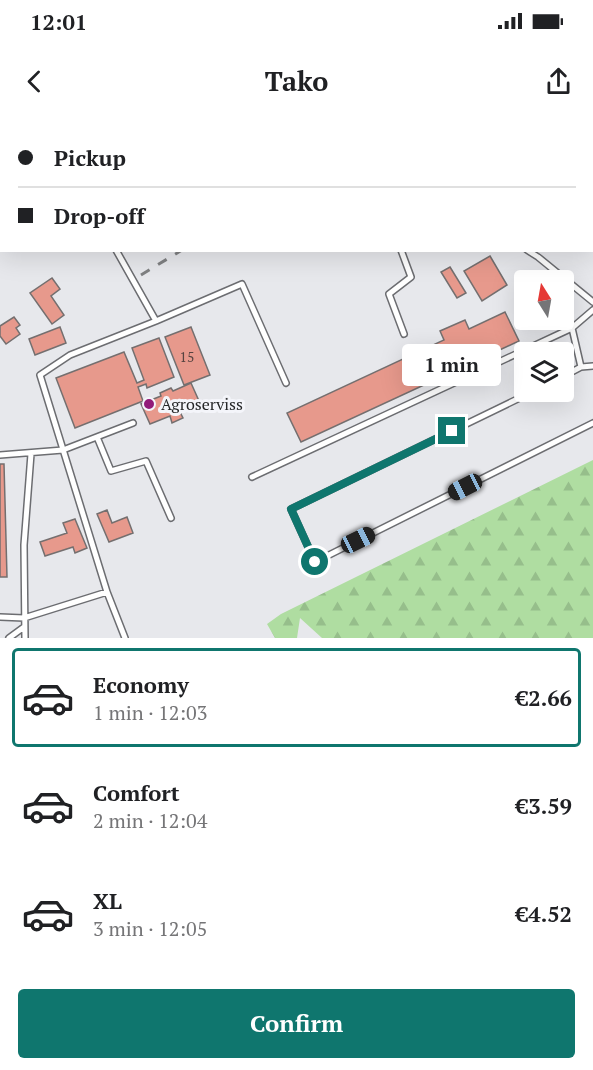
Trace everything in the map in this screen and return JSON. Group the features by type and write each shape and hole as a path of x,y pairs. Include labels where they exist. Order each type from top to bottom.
{"lane":[{"path":"117,252 156,321"},
{"path":"402,252 411,277 389,294 404,334"},
{"path":"530,252 593,302"},
{"path":"124,638 107,592 39,375 70,355 242,284 286,383"},
{"path":"574,326 593,310"},
{"path":"252,477 568,330"},
{"path":"572,330 581,368"},
{"path":"574,371 593,366"},
{"path":"514,401 291,509 315,562 593,423"},
{"path":"0,455 63,450 132,423"},
{"path":"97,437 111,471 146,460 171,518"},
{"path":"25,638 24,545 31,454"},
{"path":"0,617 24,618 107,592"},
{"path":"9,638 24,627"}],"green space":[{"path":"593,460 593,638 322,638 300,618 297,638 275,638 267,624 281,614"}],"building":[{"path":"490,256 507,285 482,301 464,271"},
{"path":"450,267 466,293 457,298 441,272"},
{"path":"52,278 60,289 51,296 64,315 52,324 30,293"},
{"path":"505,312 519,341 301,442 287,413 444,340 440,331 465,320 469,329"},
{"path":"14,317 20,325 16,328 20,334 6,344 0,336 0,326"},
{"path":"60,327 66,343 35,355 29,339"},
{"path":"191,327 210,375 184,385 165,337"},
{"path":"159,338 174,377 147,388 146,384 138,387 143,401 75,428 56,378 124,352 137,383 144,380 132,348"},
{"path":"191,383 199,401 195,403 197,408 190,411 189,408 180,412 183,418 172,423 170,416 150,424 141,404 161,396 160,393 171,388 173,391"},
{"path":"0,464 4,464 7,577 0,577"},
{"path":"107,510 112,523 127,517 133,533 109,542 97,514"},
{"path":"75,519 87,548 75,553 73,547 45,556 40,542 67,533 63,523"}],"railway":[{"path":"141,275 179,252"}],"place":[{"name":"Agroserviss","path":"149,404"}],"route":[{"path":"315,562 291,509 452,431"}]}
